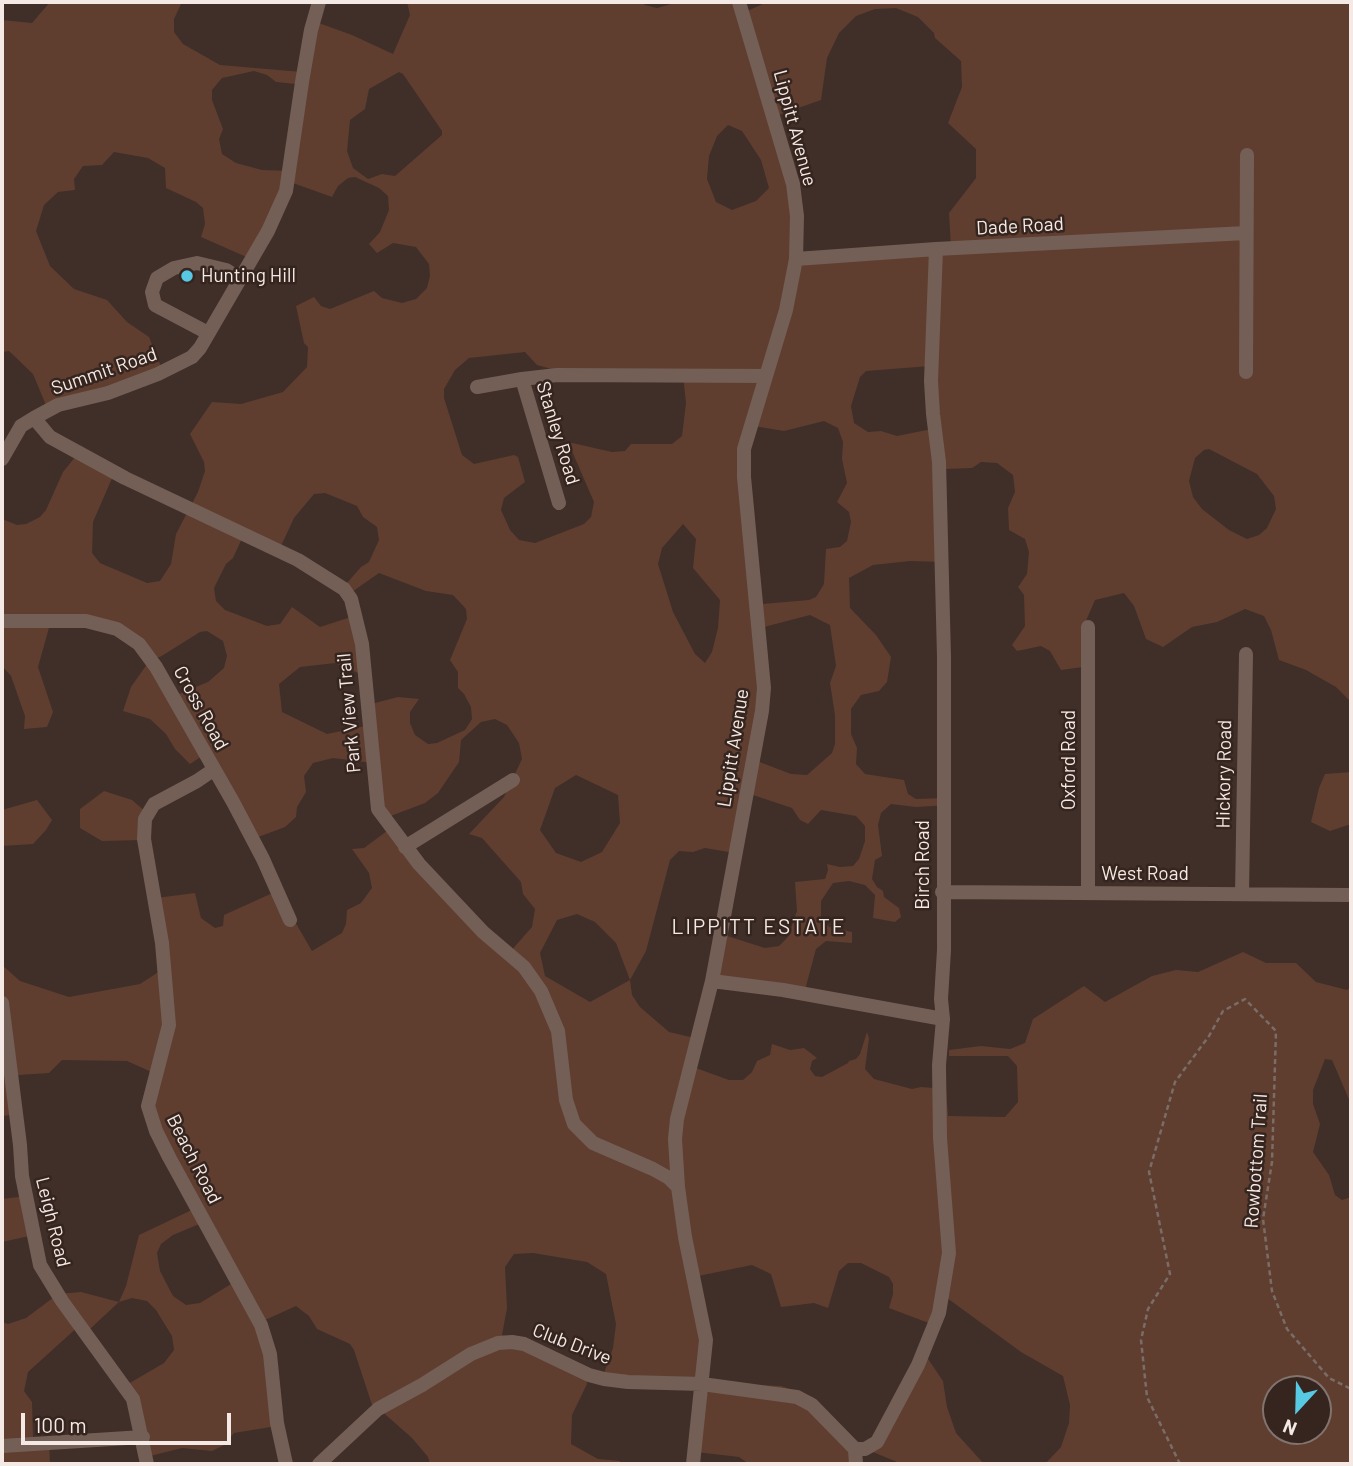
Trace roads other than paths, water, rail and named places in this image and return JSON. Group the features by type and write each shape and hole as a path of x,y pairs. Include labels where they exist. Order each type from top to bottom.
{"street":[{"name":"Summit Road","path":"2,459 21,426 58,405 108,393 158,374 192,357 268,231 286,191 302,82 319,2"},
{"name":"Lippitt Avenue","path":"693,1464 706,1339 678,1187 675,1139 677,1119 712,981 764,688 744,477 744,449 786,310 796,259 797,216 793,184 739,2"},
{"path":"1246,372 1247,155"},
{"name":"Dade Road","path":"796,259 1246,233"},
{"name":"Birch Road","path":"855,1449 872,1446 881,1437 918,1366 939,1313 949,1253 940,1138 939,1065 944,950 944,657 939,462 931,381 936,249"},
{"path":"208,333 155,305 152,292 157,278 174,268 197,263 226,270 240,279"},
{"path":"522,379 557,375 766,376"},
{"name":"Stanley Road","path":"477,387 522,379 559,503"},
{"name":"Park View Trail","path":"34,418 50,437 114,472 298,560 344,589 351,599 362,644 378,809 419,864 483,932 524,967 541,991 558,1031 566,1100 574,1124 593,1143 653,1169 678,1187"},
{"name":"Cross Road","path":"2,621 86,621 117,629 132,638 156,667 263,859 290,920"},
{"name":"Oxford Road","path":"1088,627 1088,893"},
{"name":"Hickory Road","path":"1242,894 1246,654"},
{"name":"Beach Road","path":"213,769 197,781 154,804 145,819 144,839 159,918 169,1025 148,1106 156,1131 169,1157 261,1325 270,1354 277,1423 286,1464"},
{"path":"405,847 513,780"},
{"name":"West Road","path":"942,892 1348,895"},
{"path":"712,981 783,990 943,1019"},
{"name":"Leigh Road","path":"2,1003 22,1176 40,1265 62,1301 133,1399 147,1464"},
{"name":"Club Drive","path":"319,1464 378,1409 471,1354 498,1343 524,1344 589,1375 604,1379 702,1384 797,1397 812,1405 855,1449"},
{"path":"2,1446 143,1437"},
{"path":"855,1449 856,1464"}],"place":[{"name":"Hunting Hill","path":"187,276"}],"district":[{"name":"LIPPITT ESTATE","path":"759,927"}]}
